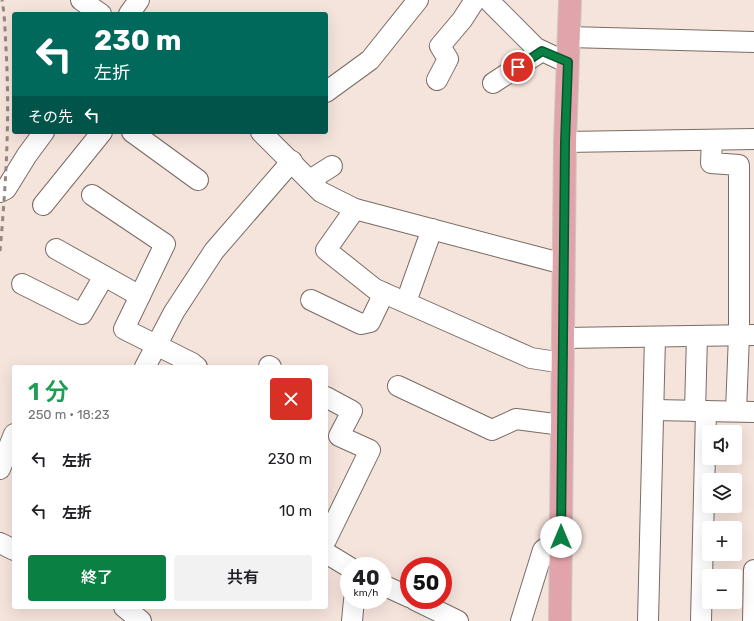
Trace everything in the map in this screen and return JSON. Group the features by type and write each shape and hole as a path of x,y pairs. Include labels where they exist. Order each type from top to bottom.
{"main road":[{"path":"560,621 565,142 570,0"}],"street":[{"path":"81,0 97,12"},
{"path":"131,12 139,0"},
{"path":"437,80 448,60 440,46 462,20 475,0"},
{"path":"488,0 536,48 568,62"},
{"path":"328,91 370,60 407,4"},
{"path":"569,37 754,42"},
{"path":"493,82 542,51"},
{"path":"3,191 43,134"},
{"path":"43,205 100,134"},
{"path":"135,134 198,180"},
{"path":"268,134 322,192 355,209 564,264"},
{"path":"565,142 754,139"},
{"path":"654,410 745,412 746,335 740,165 711,163 712,140"},
{"path":"146,365 174,312 214,251 292,161"},
{"path":"310,180 332,166"},
{"path":"92,195 165,244 124,329 194,365"},
{"path":"355,209 326,250 375,289 531,358 563,363"},
{"path":"406,302 432,229"},
{"path":"56,249 140,296"},
{"path":"22,284 82,314 104,276"},
{"path":"311,300 361,324 370,322 384,293"},
{"path":"564,338 746,335"},
{"path":"697,336 700,411 701,621"},
{"path":"648,621 655,337"},
{"path":"398,386 492,430 516,419 562,425"},
{"path":"328,398 352,411 339,436 370,450 328,536"},
{"path":"0,470 12,439"},
{"path":"521,621 543,550 561,537"},
{"path":"0,543 12,549"},
{"path":"328,554 340,562"},
{"path":"753,621 754,570"},
{"path":"126,609 141,621"},
{"path":"352,621 353,609"},
{"path":"433,609 458,621"}],"railway":[{"path":"0,251 6,176 8,100 5,24 2,0"}],"route":[{"path":"518,67 542,51 568,62 565,142 561,537"}]}
